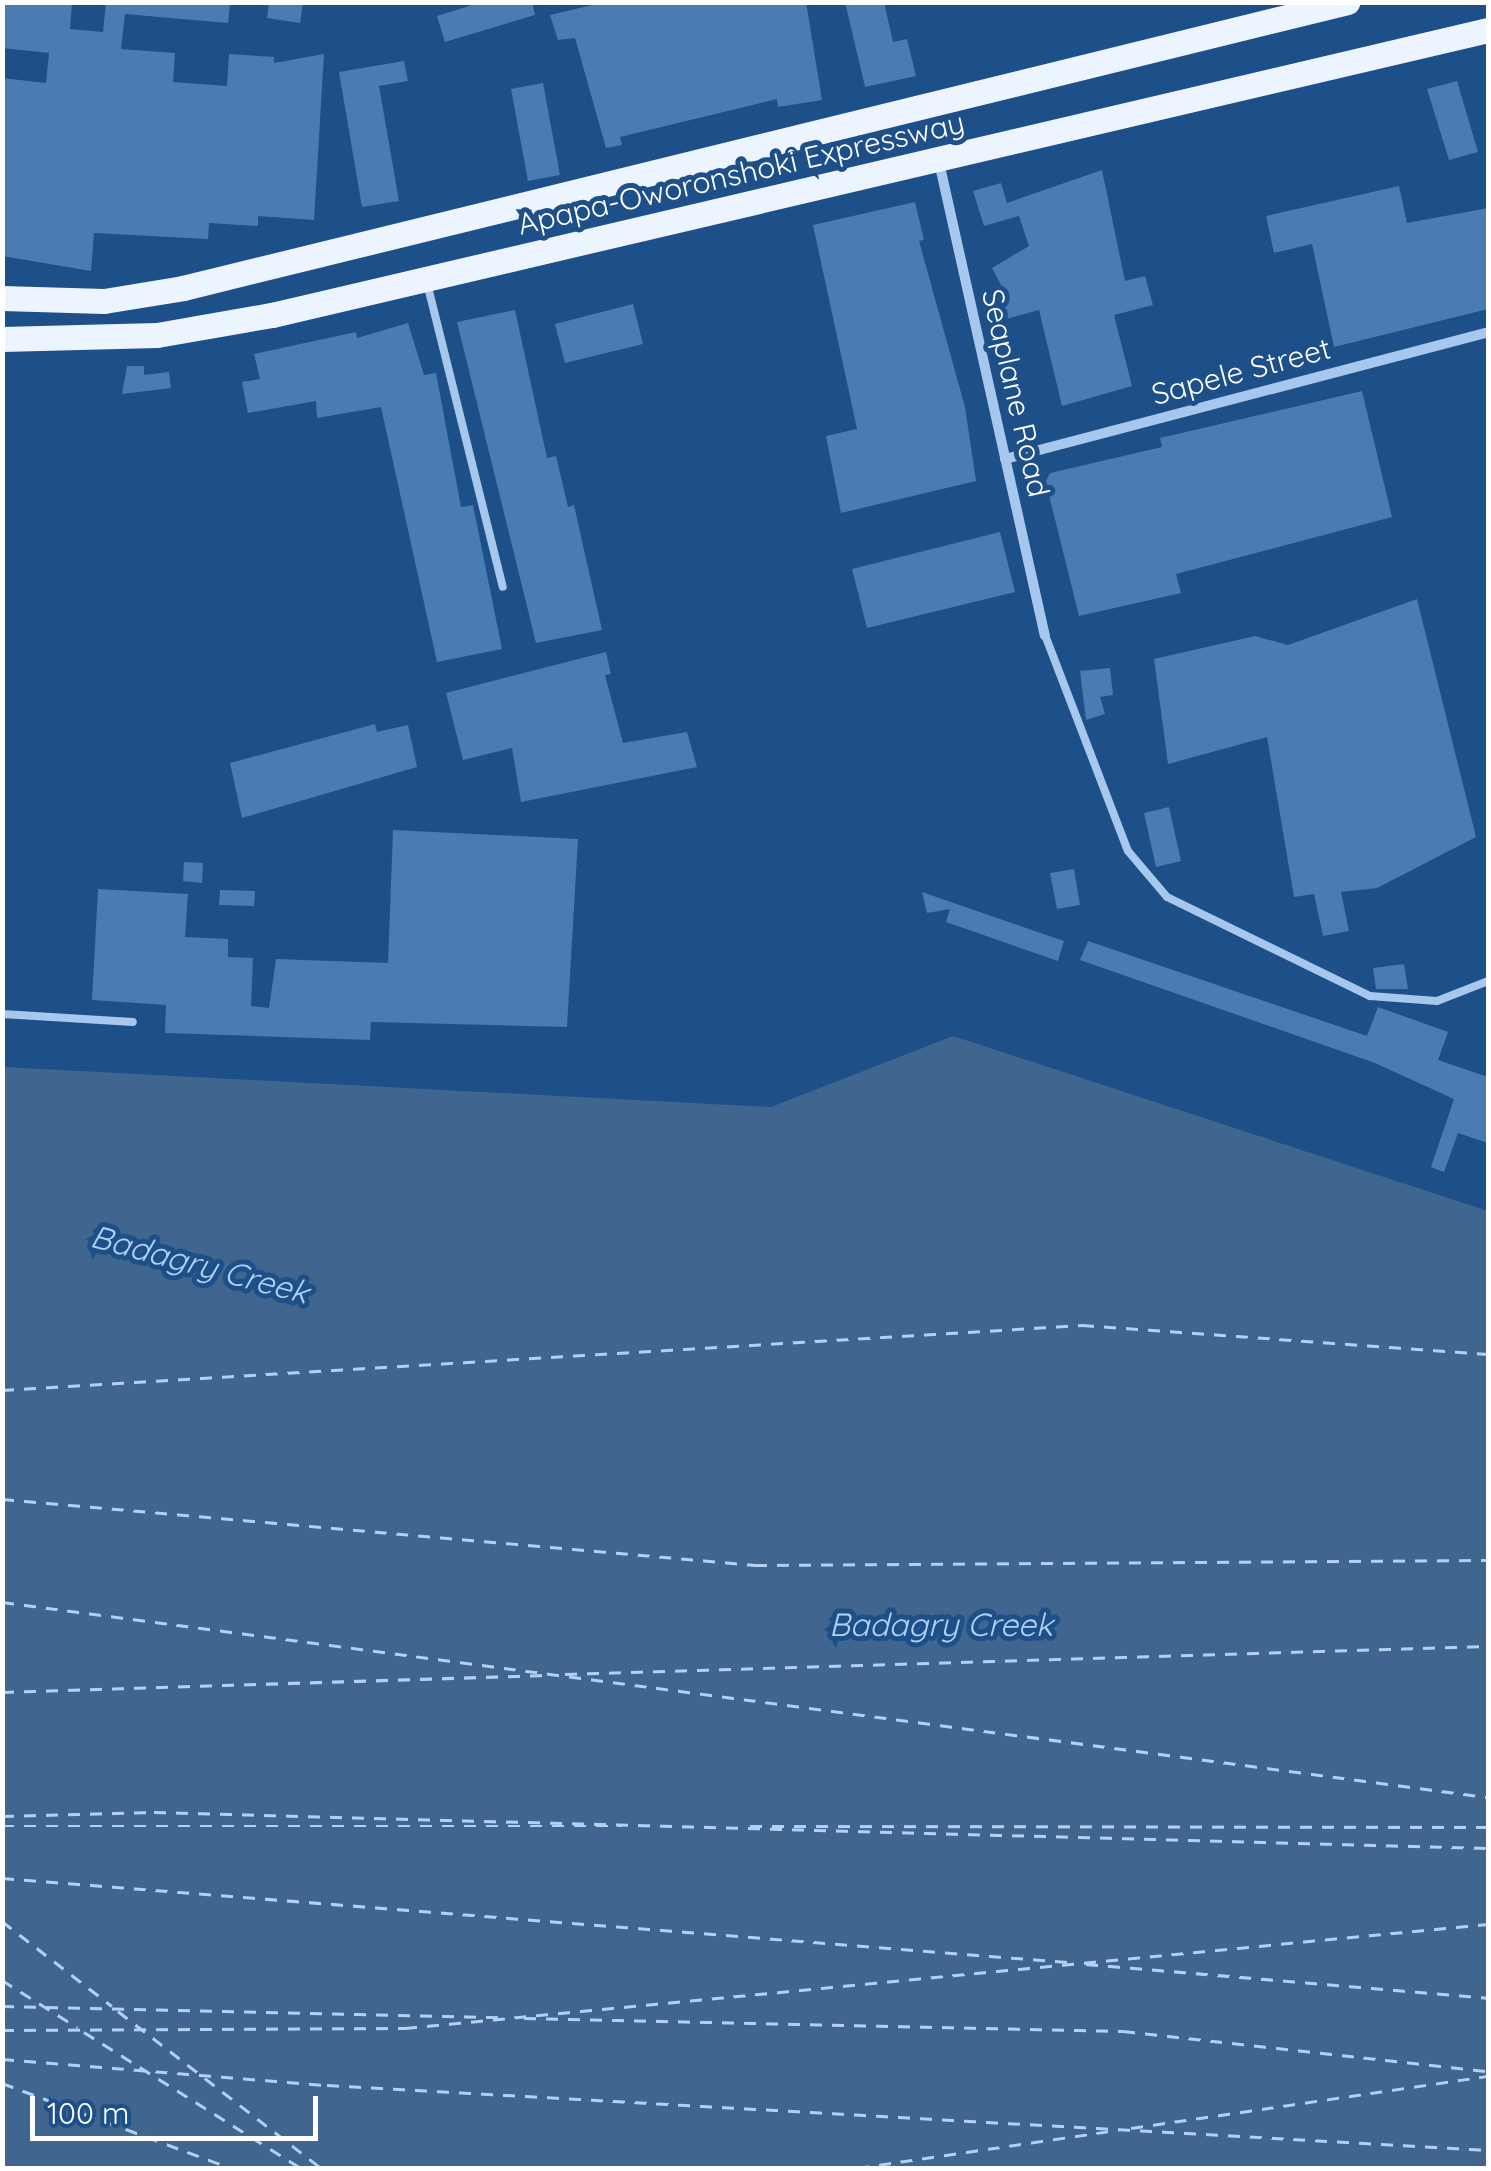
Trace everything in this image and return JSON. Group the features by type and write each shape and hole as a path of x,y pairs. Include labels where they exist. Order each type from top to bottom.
{"main road":[{"name":"Apapa-Oworonshoki Expressway","path":"2,298 104,301 183,288 1347,2"},
{"name":"Apapa-Oworonshoki Expressway","path":"2,340 157,335 426,279 939,162 1488,30"}],"street":[{"name":"Seaplane Road","path":"939,162 1045,635"},
{"name":"Sapele Street","path":"1005,459 1488,332"}],"lane":[{"path":"426,279 503,587"},
{"path":"1045,635 1128,851 1168,898 1370,996 1437,1001 1488,982"},
{"path":"2,1014 132,1022"}],"water":[{"name":"Badagry Creek","path":"953,1036 1488,1211 1488,2168 3,2168 3,1067 771,1107"}],"building":[{"path":"2,2 72,2 70,29 103,32 106,2 230,4 228,23 125,14 121,49 175,53 173,82 227,86 229,54 274,57 274,63 324,54 314,220 258,216 258,226 209,223 208,239 94,233 91,271 2,256 2,78 46,83 49,53 2,48"},
{"path":"269,2 303,2 300,23 267,18"},
{"path":"482,2 532,2 535,15 445,42 437,16"},
{"path":"605,2 806,2 822,100 778,107 777,99 620,137 622,145 606,148 575,38 558,40 550,15"},
{"path":"845,2 884,2 893,42 907,39 916,76 865,87"},
{"path":"404,61 408,81 379,86 399,201 362,207 339,72"},
{"path":"1457,81 1478,152 1449,160 1427,89"},
{"path":"543,83 560,175 528,181 511,89"},
{"path":"1102,170 1125,281 1145,276 1153,305 1114,315 1132,386 1062,406 1039,310 1002,320 996,299 1007,296 992,268 1029,246 1019,216 984,226 973,191 1001,183 1007,203"},
{"path":"1399,186 1407,223 1488,208 1488,309 1334,347 1312,244 1274,253 1266,216"},
{"path":"915,202 924,240 919,241 965,407 976,481 841,513 826,436 857,429 813,225"},
{"path":"633,304 643,344 565,363 555,324"},
{"path":"515,310 547,458 556,456 568,507 574,505 602,630 536,643 457,322"},
{"path":"408,323 424,375 436,373 461,507 473,505 502,649 437,662 381,407 317,418 316,401 248,413 242,382 260,379 254,354 356,332 357,338"},
{"path":"127,366 144,366 144,375 169,372 171,388 122,394"},
{"path":"1362,391 1392,517 1176,574 1181,593 1079,616 1049,495 1038,498 1050,473 1162,447 1160,438"},
{"path":"1000,532 1015,592 867,628 852,569"},
{"path":"1417,599 1476,837 1377,888 1341,892 1349,931 1323,936 1314,894 1294,897 1267,737 1168,764 1154,659 1255,636 1288,645"},
{"path":"606,652 611,674 605,675 623,743 687,732 697,767 521,802 512,748 463,760 446,693"},
{"path":"1110,668 1113,695 1100,697 1105,714 1086,720 1080,671"},
{"path":"375,724 377,732 408,725 417,767 242,818 230,763"},
{"path":"1169,807 1181,861 1156,867 1144,813"},
{"path":"393,830 578,839 567,1027 371,1022 370,1040 165,1033 166,1005 92,1000 98,889 188,894 185,937 228,939 228,957 253,958 251,1006 269,1008 276,959 388,963"},
{"path":"184,862 203,863 202,883 183,881"},
{"path":"1074,869 1080,905 1057,909 1050,873"},
{"path":"220,890 255,891 254,906 219,905"},
{"path":"922,892 1064,941 1058,961 946,922 950,909 927,913"},
{"path":"1088,941 1367,1036 1378,1007 1448,1032 1438,1060 1488,1077 1488,1143 1458,1133 1444,1172 1431,1167 1454,1099 1375,1063 1080,960"},
{"path":"1404,964 1408,989 1376,989 1373,968"}],"ferry route":[{"path":"2,1390 1082,1325 1488,1354"},
{"path":"2,1499 755,1565 1488,1560"},
{"path":"2,1602 1488,1797"},
{"path":"565,1674 1488,1646"},
{"path":"2,1692 547,1675"},
{"path":"2,1816 154,1812 1488,1848"},
{"path":"2,1826 622,1826"},
{"path":"750,1826 1488,1827"},
{"path":"2,1878 1068,1962"},
{"path":"2,1921 112,2006"},
{"path":"2,2030 405,2028 1488,1924"},
{"path":"1086,1964 1488,1998"},
{"path":"2,1980 77,2027"},
{"path":"2,2006 501,2017"},
{"path":"118,2011 321,2168"},
{"path":"524,2018 1123,2031 1488,2071"},
{"path":"84,2032 301,2168"},
{"path":"2,2059 327,2085 1488,2150"},
{"path":"1131,2128 1488,2076"},
{"path":"2,2083 230,2168"},
{"path":"857,2168 1118,2130"}]}
